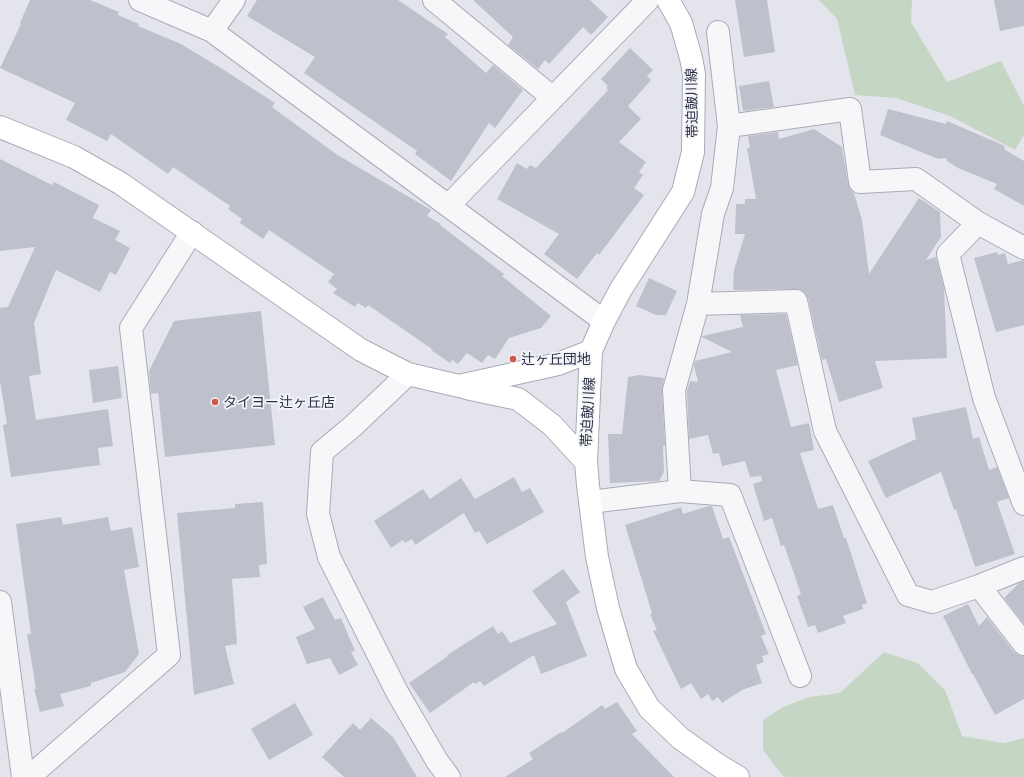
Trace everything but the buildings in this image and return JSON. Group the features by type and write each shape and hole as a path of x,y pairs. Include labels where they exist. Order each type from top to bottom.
{"street":[{"path":"140,0 212,31 604,321"},
{"path":"212,31 234,0"},
{"path":"434,0 553,98"},
{"path":"449,205 648,0"},
{"name":"帯迫皷川線","path":"668,0 681,23 694,74 693,152 683,192 621,289 604,321 591,351 586,462 597,557 608,608 626,669 649,708 680,738 718,765 738,777"},
{"path":"680,491 674,390 698,304 713,214 722,188 729,126 718,32"},
{"path":"729,126 850,109 860,182 916,179 978,223 1024,248"},
{"path":"0,127 74,157 120,183 361,350 408,374 518,399 552,425 586,462"},
{"path":"978,223 948,254 984,398 1024,504"},
{"path":"29,777 169,655 131,328 192,232"},
{"path":"698,304 796,300 825,431 908,595 932,602 1024,568"},
{"path":"459,386 558,364 591,351"},
{"path":"408,374 353,426 322,452 318,514 329,557 397,692 437,761 449,777"},
{"path":"590,502 680,491 730,495 800,676"},
{"path":"978,586 1024,644"},
{"path":"0,602 23,777"}],"green space":[{"path":"819,0 912,0 911,22 947,82 1001,61 1024,106 1024,135 1015,150 950,116 896,98 855,95 837,19"},
{"path":"884,652 918,663 945,690 962,736 1004,743 1024,738 1024,777 785,777 782,775 763,750 763,720 783,707 809,697 840,693"}],"place":[{"name":"辻ヶ丘団地","path":"513,359"},
{"name":"タイヨー辻ヶ丘店","path":"215,402"}]}
